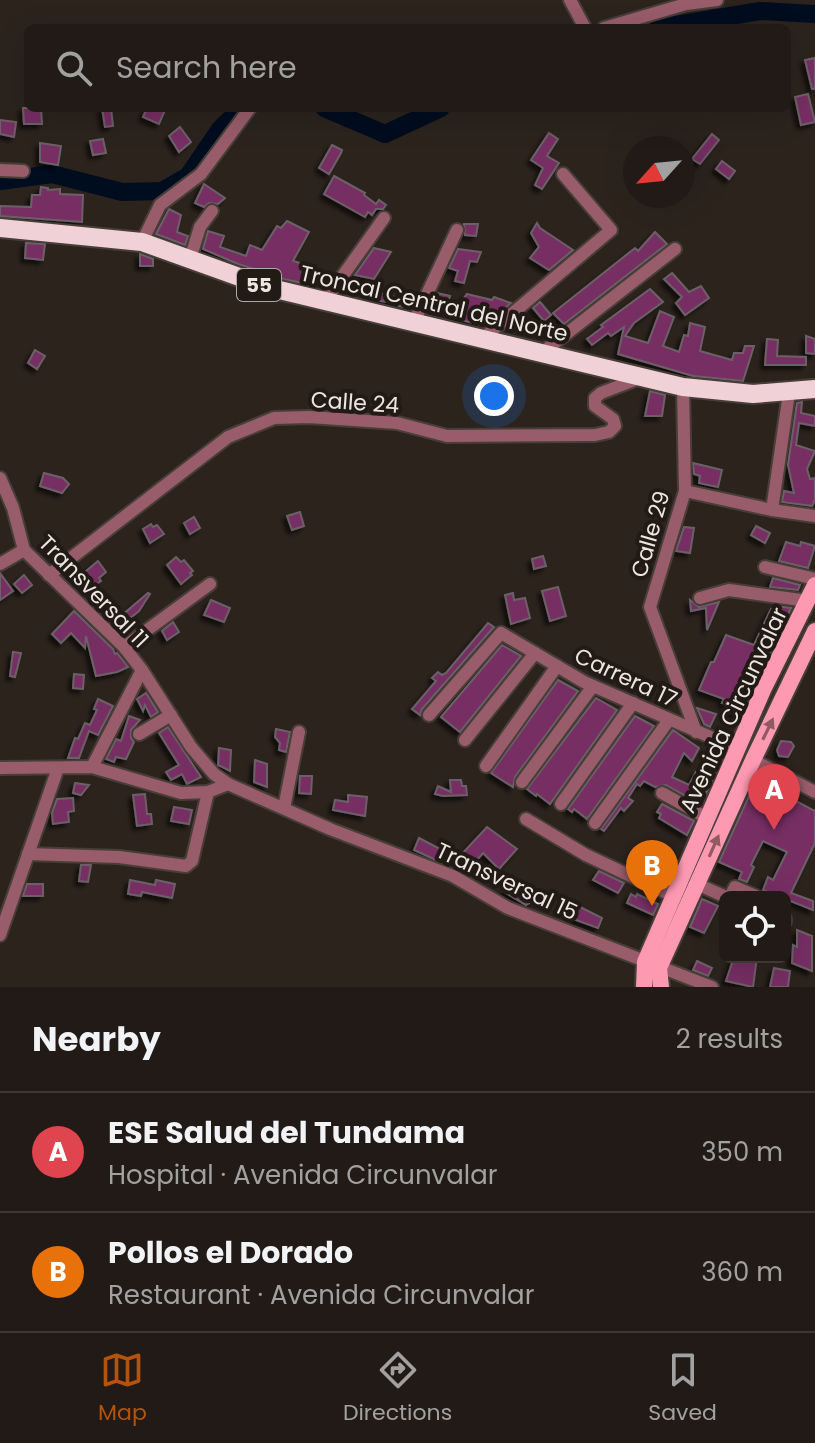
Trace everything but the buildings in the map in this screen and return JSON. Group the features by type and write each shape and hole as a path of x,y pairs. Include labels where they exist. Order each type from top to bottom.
{"highway":[{"name":"Troncal Central del Norte","path":"0,228 142,242 267,287 683,387 742,393 789,393 815,389"}],"main road":[{"name":"Avenida Circunvalar","path":"644,987 673,896 763,690 813,588"},
{"name":"Avenida Circunvalar","path":"652,965 697,884 815,631"},
{"path":"763,690 783,699"},
{"name":"Avenida Circunvalar","path":"652,965 661,987"}],"street":[{"path":"570,0 583,24"},
{"path":"618,24 686,4 717,0"},
{"path":"142,242 160,205 201,174 247,112"},
{"path":"0,170 23,171"},
{"path":"482,339 611,230 563,174"},
{"path":"190,259 200,227 212,211"},
{"path":"324,302 384,218"},
{"path":"413,324 457,230"},
{"path":"543,352 675,249"},
{"name":"Calle 24","path":"49,575 228,437 274,418 309,417 397,423 447,436 595,435 609,432 615,426 613,419 595,406 595,398 643,377"},
{"name":"Calle 29","path":"683,387 685,491 650,607 696,732"},
{"path":"772,510 789,393"},
{"name":"Transversal 11","path":"0,478 13,508 24,550 124,647 191,747 214,774 228,784 330,829"},
{"path":"685,491 815,516"},
{"path":"0,564 24,550"},
{"path":"765,567 813,588"},
{"path":"124,647 210,584"},
{"path":"700,598 729,590 813,588"},
{"name":"Carrera 17","path":"429,715 501,633 593,686 738,749"},
{"path":"465,740 535,653"},
{"path":"486,766 557,666"},
{"path":"92,767 142,670"},
{"path":"522,782 593,686"},
{"path":"561,804 633,703"},
{"path":"139,734 171,715"},
{"path":"595,823 669,720"},
{"path":"284,808 299,732"},
{"path":"753,760 815,792"},
{"path":"0,768 92,767 181,793 208,792 228,784"},
{"path":"0,935 58,768"},
{"path":"28,854 119,857 186,866 192,861 208,792"},
{"path":"662,793 707,818"},
{"path":"526,819 586,855 673,896"},
{"name":"Transversal 15","path":"330,829 453,876 508,908 712,987"},
{"path":"697,884 719,893"}],"waterway":[{"path":"682,24 760,11 815,14"},
{"path":"0,181 52,174 122,192 162,191 188,176 220,129 238,112"},
{"path":"333,112 385,134 432,112"}],"place":[{"name":"ESE Salud del Tundama","path":"774,830"},
{"name":"Pollos el Dorado","path":"652,906"}]}
